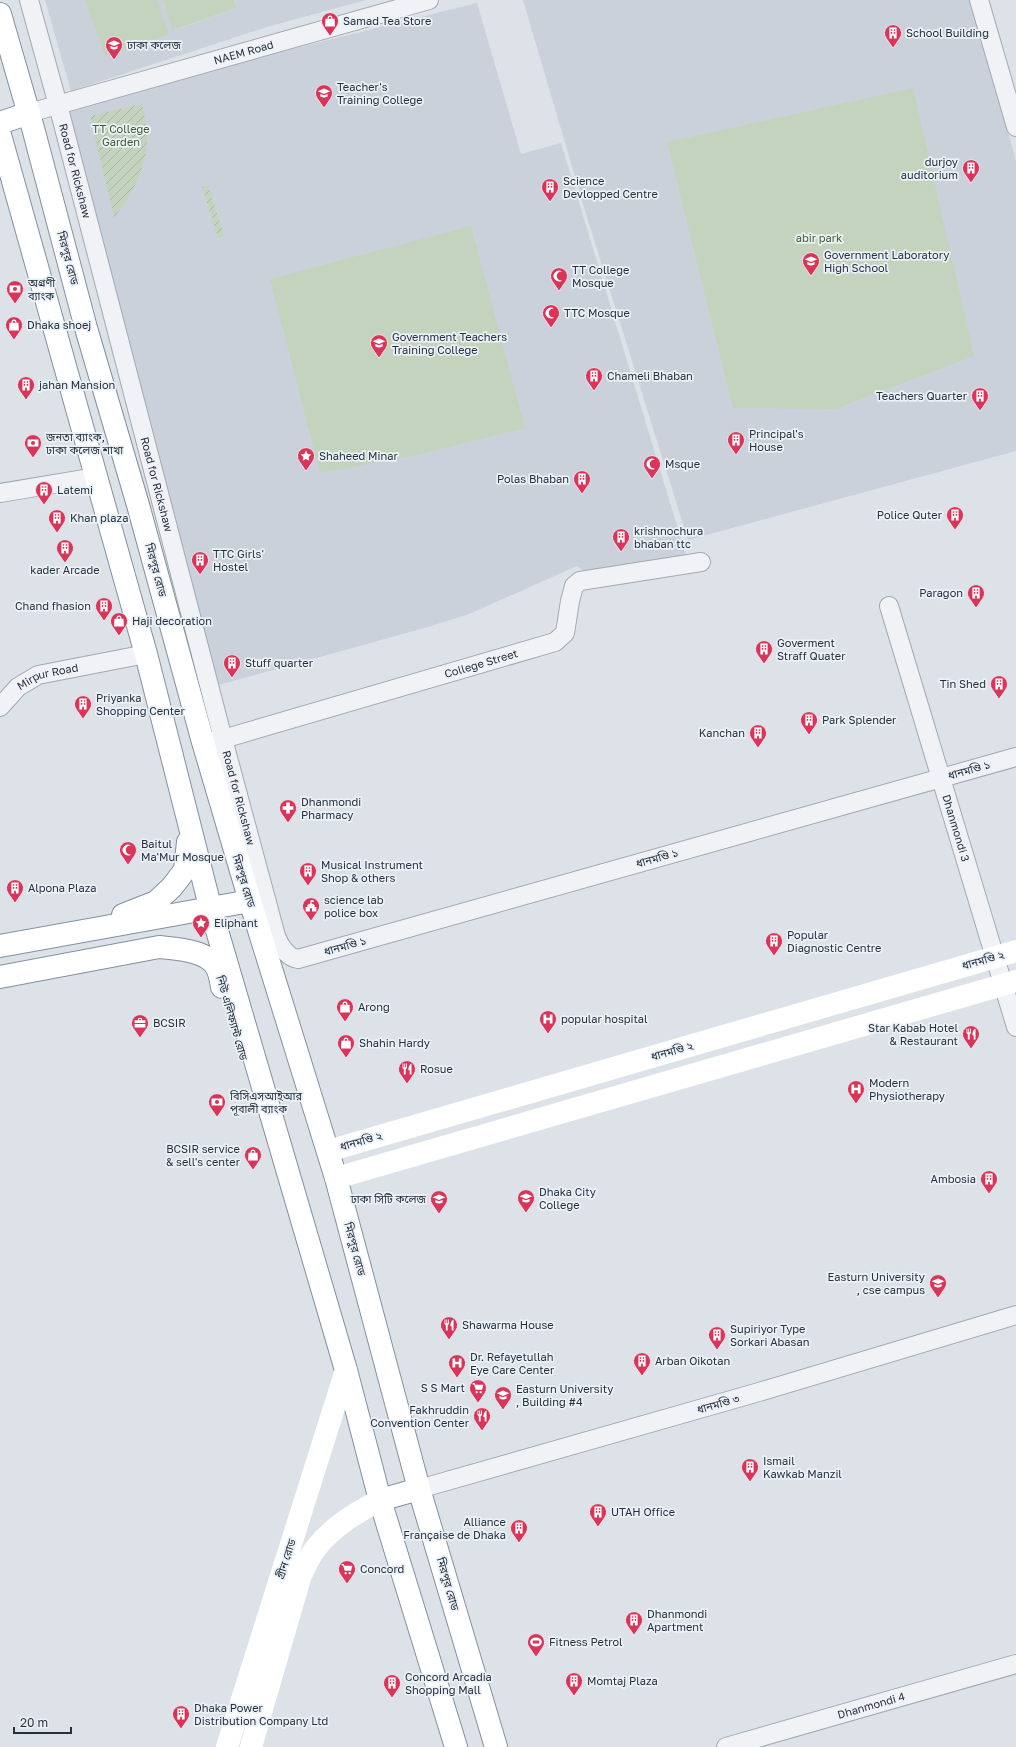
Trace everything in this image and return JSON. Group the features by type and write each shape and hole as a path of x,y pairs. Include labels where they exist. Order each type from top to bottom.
{"main road":[{"name":"মিরপুর রোড","path":"0,14 29,113 86,328 138,505 213,740 250,901 336,1178 419,1489 496,1747"},
{"path":"0,123 29,113"},
{"path":"0,135 146,654 211,910 346,1370 380,1500 456,1747"},
{"path":"59,936 74,929 132,913 156,902 172,887 185,870 189,826"},
{"path":"0,946 211,910 250,901"},
{"name":"নিউ এলিফ্যান্ট রোড","path":"0,977 159,947 175,949 206,958 217,968 272,1156 292,1187"},
{"name":"ধানমণ্ডি ২","path":"328,1151 1016,950"},
{"path":"336,1178 1009,983"},
{"name":"গ্রীন রোড","path":"227,1747 346,1370"},
{"name":"গ্রীন রোড","path":"251,1747 301,1575 315,1549 330,1532 345,1520 380,1500 419,1489"}],"street":[{"name":"Road for Rickshaw","path":"29,0 58,105 213,740 276,936 283,950 289,956 298,959"},
{"name":"NAEM Road","path":"29,113 429,0"},
{"path":"979,0 1016,128"},
{"path":"0,493 96,477"},
{"name":"College Street","path":"213,740 555,642 565,633 574,586 580,582 701,562"},
{"name":"Dhanmondi 3","path":"889,606 994,957 1009,983 1016,1027"},
{"name":"Mirpur Road","path":"0,707 18,687 38,675 103,661 146,654"},
{"name":"ধানমণ্ডি ১","path":"298,959 1016,756"},
{"name":"ধানমণ্ডি ৩","path":"419,1489 759,1392 1016,1315"},
{"name":"Dhanmondi 4","path":"726,1747 1016,1664"}],"shaded area":[{"name":"ঢাকা কলেজ","path":"45,0 163,0 174,30 237,8 234,0 366,0 267,27 71,91"},
{"name":"Government Laboratory High School","path":"523,0 972,0 1016,161 1016,451 688,540 586,214"},
{"name":"Government Teachers Training College","path":"477,3 521,154 561,143 688,562 589,574 577,566 469,614 428,627 215,686 68,105"}],"green space":[{"path":"85,0 157,0 169,34 105,56"},
{"path":"163,0 234,0 237,8 173,30"},
{"name":"abir park","path":"913,88 974,356 835,409 733,408 667,142"},
{"name":"TT College Garden","path":"142,104 147,137 143,164 139,177 114,218 90,116"},
{"path":"208,185 224,236 218,238 202,187"},
{"path":"471,226 525,428 417,455 320,473 270,279"}],"place":[{"name":"Samad Tea Store","path":"330,36"},
{"name":"School Building","path":"893,48"},
{"name":"ঢাকা কলেজ","path":"114,60"},
{"name":"Teacher's Training College","path":"324,108"},
{"name":"durjoy auditorium","path":"971,183"},
{"name":"Science Devlopped Centre","path":"550,202"},
{"name":"Government Laboratory High School","path":"811,276"},
{"name":"TT College Mosque","path":"559,291"},
{"name":"অগ্রণী ব্যাংক","path":"15,304"},
{"name":"TTC Mosque","path":"551,328"},
{"name":"Dhaka shoej","path":"14,340"},
{"name":"Government Teachers Training College","path":"379,358"},
{"name":"Chameli Bhaban","path":"594,391"},
{"name":"jahan Mansion","path":"26,400"},
{"name":"Teachers Quarter","path":"980,411"},
{"name":"Principal's House","path":"736,455"},
{"name":"জনতা ব্যাংক, ঢাকা কলেজ শাখা","path":"33,458"},
{"name":"Shaheed Minar","path":"306,471"},
{"name":"Msque","path":"652,479"},
{"name":"Polas Bhaban","path":"582,494"},
{"name":"Latemi","path":"44,505"},
{"name":"Police Quter","path":"955,530"},
{"name":"Khan plaza","path":"57,533"},
{"name":"krishnochura bhaban ttc","path":"621,552"},
{"name":"kader Arcade","path":"65,563"},
{"name":"TTC Girls' Hostel","path":"200,575"},
{"name":"Paragon","path":"976,608"},
{"name":"Chand fhasion","path":"104,621"},
{"name":"Haji decoration","path":"119,636"},
{"name":"Goverment Straff Quater","path":"764,664"},
{"name":"Stuff quarter","path":"232,678"},
{"name":"Tin Shed","path":"999,699"},
{"name":"Priyanka Shopping Center","path":"83,719"},
{"name":"Park Splender","path":"809,735"},
{"name":"Kanchan","path":"758,748"},
{"name":"Dhanmondi Pharmacy","path":"288,823"},
{"name":"Baitul Ma'Mur Mosque","path":"128,865"},
{"name":"Musical Instrument Shop & others","path":"308,886"},
{"name":"Alpona Plaza","path":"15,903"},
{"name":"science lab police box","path":"311,921"},
{"name":"Eliphant","path":"201,938"},
{"name":"Popular Diagnostic Centre","path":"774,956"},
{"name":"Arong","path":"345,1022"},
{"name":"popular hospital","path":"548,1034"},
{"name":"BCSIR","path":"140,1038"},
{"name":"Star Kabab Hotel & Restaurant","path":"971,1049"},
{"name":"Shahin Hardy","path":"346,1058"},
{"name":"Rosue","path":"407,1084"},
{"name":"Modern Physiotherapy","path":"856,1104"},
{"name":"বিসিএসআইআর পূবালী ব্যাংক","path":"217,1117"},
{"name":"BCSIR service & sell's center","path":"253,1170"},
{"name":"Ambosia","path":"989,1194"},
{"name":"Dhaka City College","path":"526,1213"},
{"name":"ঢাকা সিটি কলেজ","path":"439,1214"},
{"name":"Easturn University , cse campus","path":"938,1298"},
{"name":"Shawarma House","path":"449,1340"},
{"name":"Supiriyor Type Sorkari Abasan","path":"717,1350"},
{"name":"Arban Oikotan","path":"642,1376"},
{"name":"Dr. Refayetullah Eye Care Center","path":"457,1378"},
{"name":"S S Mart","path":"478,1403"},
{"name":"Easturn University , Building #4","path":"503,1410"},
{"name":"Fakhruddin Convention Center","path":"482,1431"},
{"name":"Ismail Kawkab Manzil","path":"750,1482"},
{"name":"UTAH Office","path":"598,1527"},
{"name":"Alliance Française de Dhaka","path":"519,1543"},
{"name":"Concord","path":"347,1584"},
{"name":"Dhanmondi Apartment","path":"634,1635"},
{"name":"Fitness Petrol","path":"536,1657"},
{"name":"Momtaj Plaza","path":"574,1696"},
{"name":"Concord Arcadia Shopping Mall","path":"392,1698"},
{"name":"Dhaka Power Distribution Company Ltd","path":"181,1729"}]}
